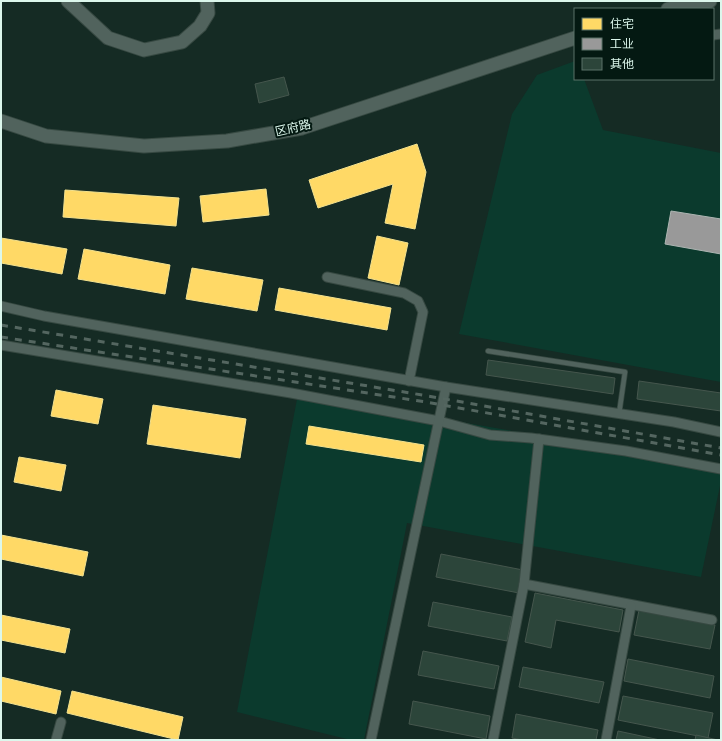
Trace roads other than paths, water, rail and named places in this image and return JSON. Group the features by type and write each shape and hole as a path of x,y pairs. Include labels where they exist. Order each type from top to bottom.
{"main road":[{"path":"68,1 108,38 144,50 182,42 200,26 208,13 207,1"},
{"path":"673,8 710,1"},
{"name":"区府路","path":"1,121 46,136 144,146 227,141 302,128 574,38"}],"street":[{"path":"327,277 404,294 418,301 424,312 409,380"},
{"path":"1,306 44,316 446,387 619,414 721,432"},
{"path":"1,345 291,393 439,421 490,435 626,451 721,469"},
{"path":"371,740 446,387"},
{"path":"493,740 524,584 539,440"},
{"path":"524,584 631,606 712,620"},
{"path":"606,740 631,606"},
{"path":"56,740 61,722"}],"lane":[{"path":"488,351 626,372 619,414"}],"railway":[{"path":"1,325 428,396 721,448"},
{"path":"1,337 426,402 721,455"}]}
